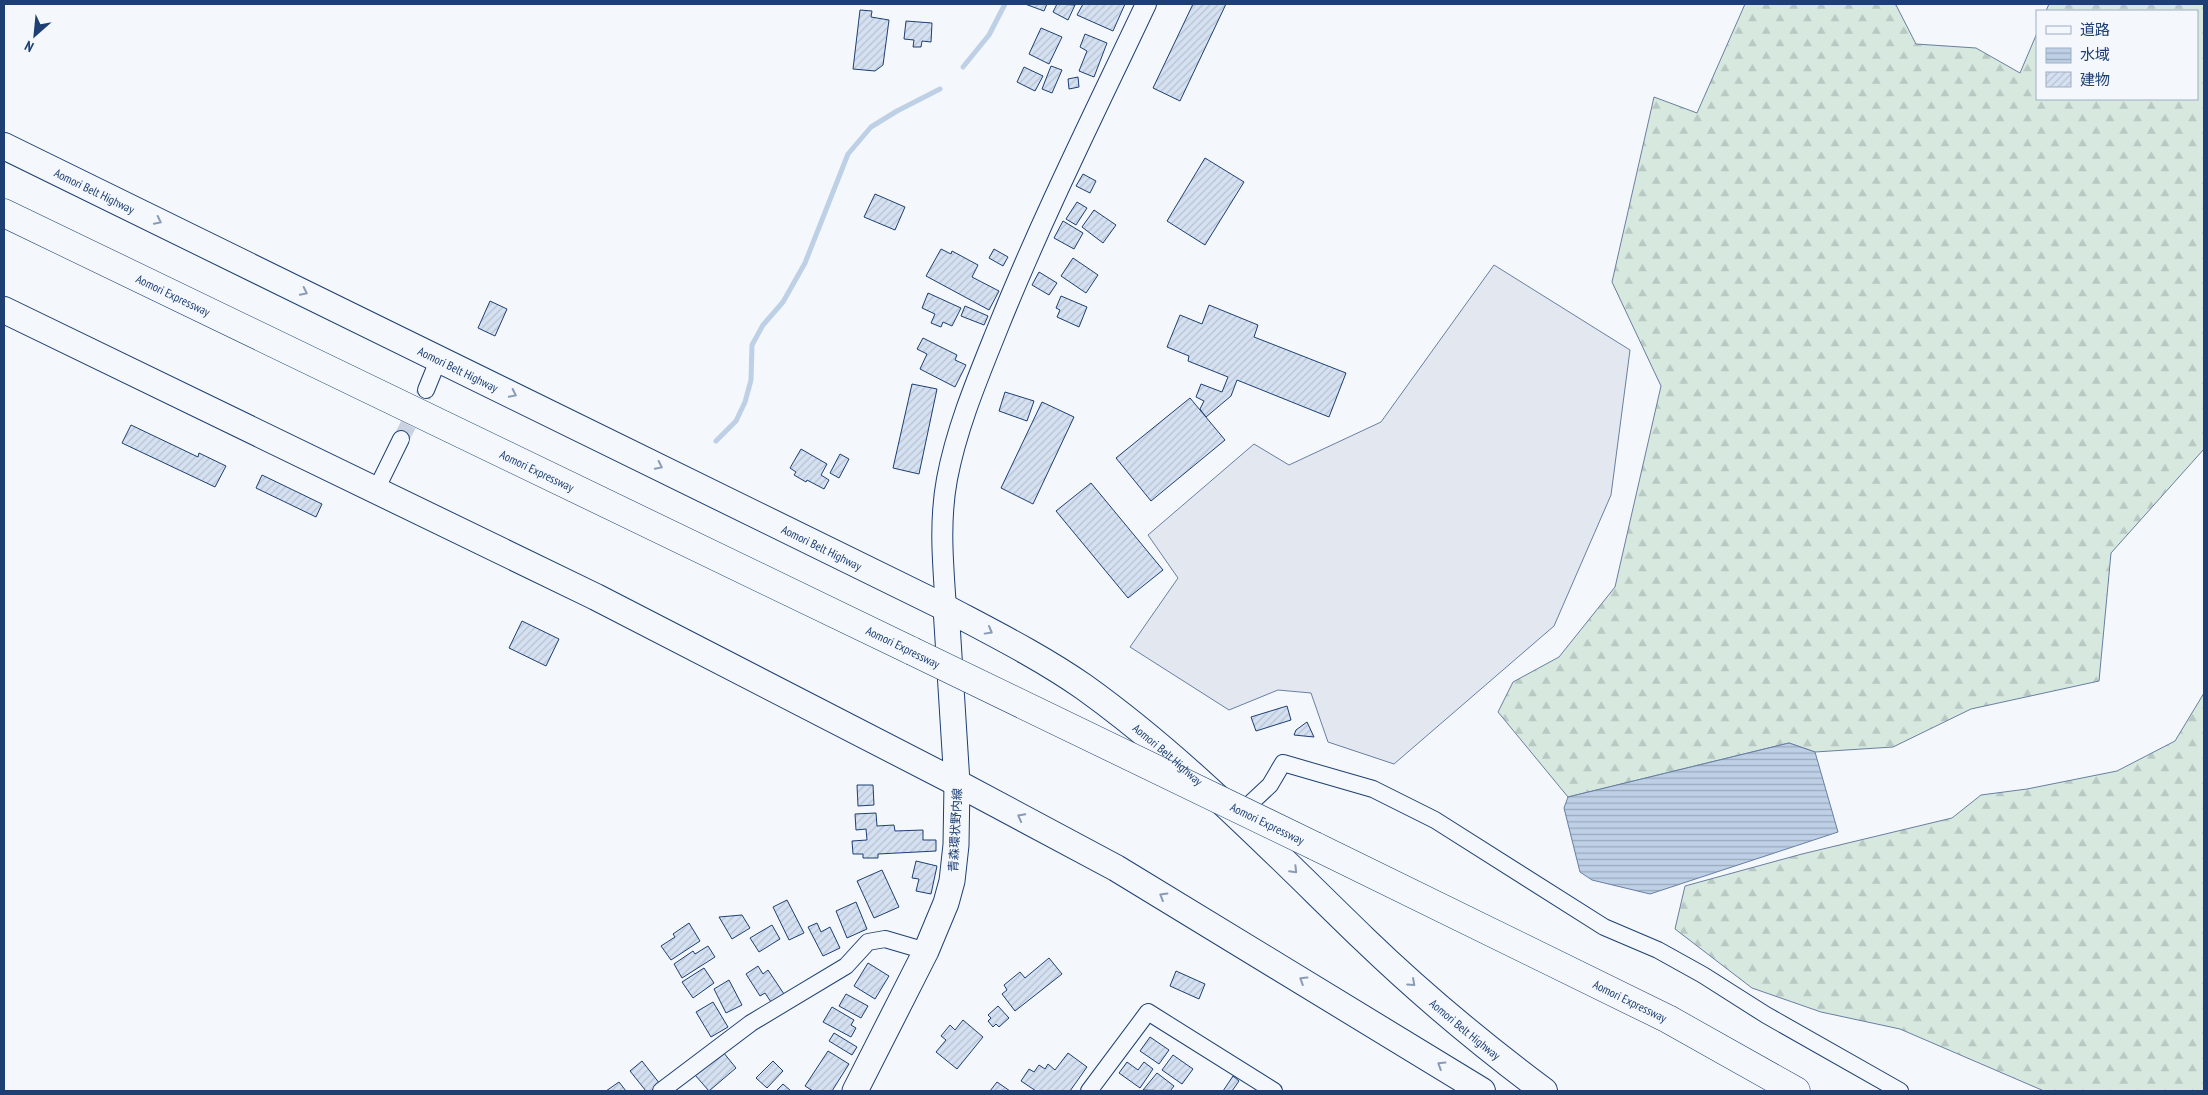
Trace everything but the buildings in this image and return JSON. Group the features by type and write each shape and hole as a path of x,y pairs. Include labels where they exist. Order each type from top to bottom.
{"highway":[{"name":"Aomori Belt Highway","path":"4,146 946,608 1011,643 1084,687 1238,815 1365,940 1433,1002 1499,1057 1544,1091"},
{"name":"Aomori Expressway","path":"4,213 1315,846 1668,1019 1796,1091"},
{"path":"4,310 596,597 957,783 1116,868 1482,1091"}],"main road":[{"name":"青森環状野内線","path":"855,1091 926,951 946,903 952,881 956,845 957,783 946,608"}],"street":[{"path":"946,608 942,540 943,507 947,478 960,432 980,373 1029,252 1146,4"},
{"path":"426,390 439,358"},
{"path":"376,490 401,439"},
{"path":"1238,815 1270,785 1283,764 1373,789 1435,820 1550,895 1604,927 1658,950 1703,974 1766,1016 1900,1091"},
{"path":"661,1091 751,1023 846,966 868,942 885,939 926,951"},
{"path":"1089,1091 1148,1012 1274,1091"}],"green space":[{"path":"1745,4 1893,4 1896,5 1916,44 1976,48 2020,73 2036,35 2036,100 2198,100 2198,10 2046,10 2049,4 2204,4 2204,449 2111,553 2099,681 1971,709 1893,747 1815,752 1789,743 1568,797 1498,712 1513,682 1559,657 1615,587 1661,386 1612,282 1654,97 1697,113"},
{"path":"2204,693 2204,1091 2044,1091 1900,1029 1821,1012 1752,988 1675,929 1685,886 1802,854 1952,818 1981,795 2027,789 2117,771 2175,741"}],"shaded area":[{"path":"1494,265 1630,350 1611,495 1554,626 1394,764 1328,742 1311,693 1278,690 1229,710 1130,647 1178,578 1148,535 1254,444 1289,465 1381,422"}],"water":[{"path":"1789,743 1815,752 1838,832 1650,894 1592,880 1580,872 1564,808 1568,797"}],"waterway":[{"path":"963,67 989,35 1005,4"},
{"path":"716,441 736,421 745,402 751,380 752,345 763,325 783,302 805,263 848,154 871,127 940,89"}],"tunnel":[{"path":"401,439 426,390"}]}
